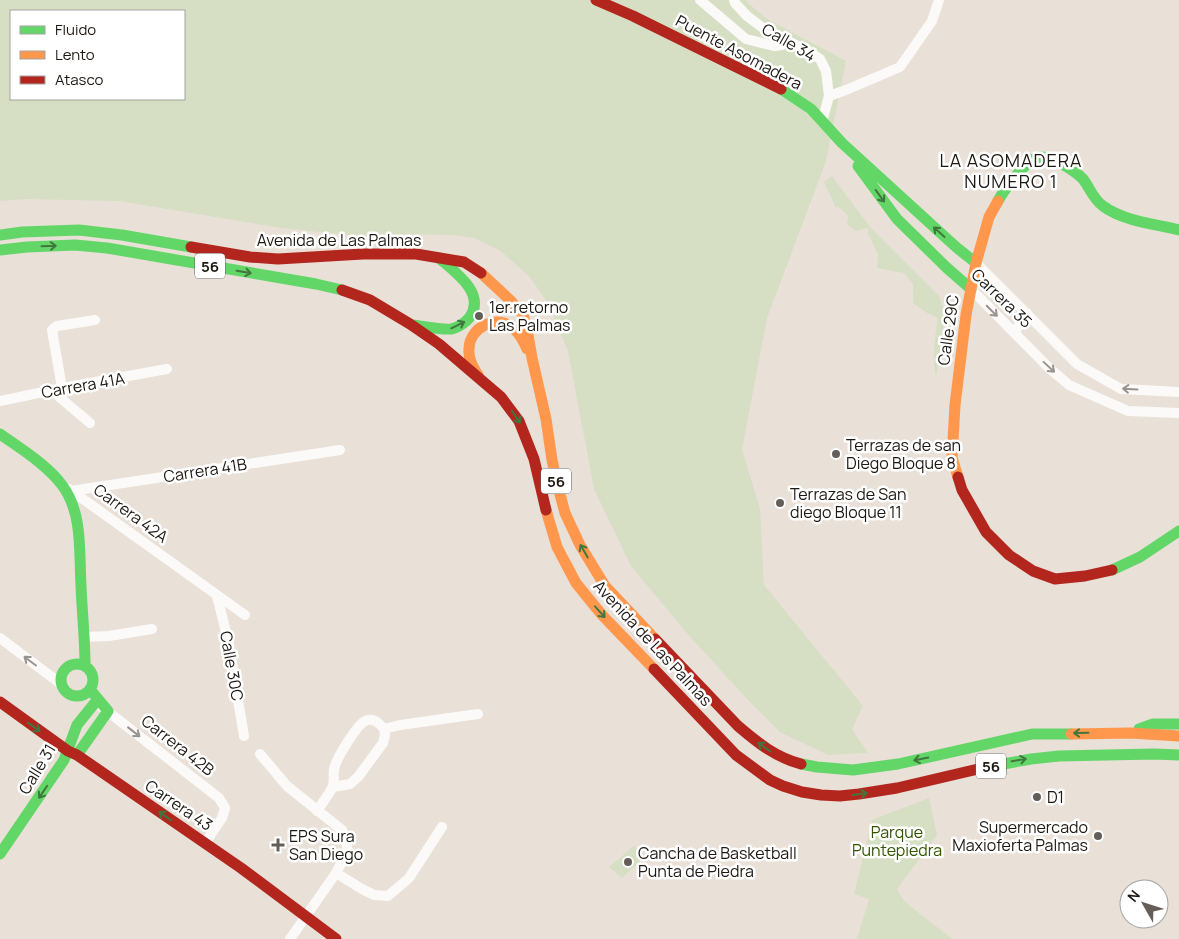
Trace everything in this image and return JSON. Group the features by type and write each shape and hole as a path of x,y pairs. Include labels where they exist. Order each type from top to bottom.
{"main road":[{"name":"Puente Asomadera","path":"596,0 760,78 787,92 811,109"},
{"name":"Carrera 35","path":"811,109 842,143 976,263"},
{"name":"Carrera 35","path":"842,143 897,219 970,289"},
{"name":"Calle 29C","path":"1179,230 1119,216 1102,206 1078,174 1062,163 1042,156 1035,158 1027,164 1003,193 989,217 976,263 970,289 955,405 952,458 962,490 986,532 1009,555 1033,571 1055,579 1085,576 1112,570 1140,557 1179,531"},
{"name":"Avenida de Las Palmas","path":"0,235 22,232 79,230 122,235 250,257 278,259 363,254 416,254 464,262 476,270 511,301 523,315 546,419 552,460 565,513 605,586 738,726 772,752 798,763 817,767 853,770 898,764 1032,734 1132,733 1179,736"},
{"name":"Avenida de Las Palmas","path":"0,250 75,245 107,248 316,284 342,290 370,300 410,324 439,344 501,397 519,421 534,459 544,505 557,547 584,595 730,748 754,770 782,786 828,797 843,797 873,793 1044,756 1096,754 1179,755"},
{"path":"410,324 451,329 467,320 473,311 474,298 465,281 438,257"},
{"path":"483,382 473,367 469,355 469,344 474,335 491,321 506,323 512,327 518,333 532,358"},
{"name":"Carrera 42A","path":"0,434 50,472 67,488"},
{"path":"67,488 78,534 84,639 79,664"},
{"path":"79,664 88,668 93,676 91,697 74,696 63,690 61,677 63,671 68,666 79,664"},
{"name":"Carrera 42B","path":"91,697 108,711"},
{"name":"Calle 31","path":"72,753 71,737 91,697"},
{"name":"Carrera 43","path":"0,702 205,843 336,939"},
{"name":"Calle 31","path":"0,854 64,760 108,711"},
{"path":"1132,733 1153,724 1179,724"}],"street":[{"path":"700,0 746,39 774,46 782,45 789,41"},
{"name":"Calle 34","path":"734,0 747,16 763,28 820,59 826,71 829,96 822,122"},
{"path":"829,96 900,67 932,21 939,0"},
{"name":"Carrera 35","path":"976,263 1077,364 1121,389 1179,392"},
{"name":"Carrera 35","path":"970,289 1049,368 1069,385 1128,411 1179,412"},
{"path":"1014,333 1027,313"},
{"path":"62,388 52,330 56,326 95,320"},
{"name":"Carrera 41A","path":"0,400 167,370"},
{"path":"50,390 90,423"},
{"name":"Carrera 41B","path":"67,488 340,450"},
{"name":"Carrera 42A","path":"67,488 245,616"},
{"name":"Calle 30C","path":"217,596 228,640 244,736"},
{"path":"84,639 152,629"},
{"path":"0,638 61,684"},
{"name":"Carrera 42B","path":"108,711 219,798 225,808 222,818 205,843"},
{"path":"384,729 478,714"},
{"path":"316,810 333,787 334,768 344,748 365,721 376,721 384,729 383,742 358,777 350,784 333,787"},
{"path":"260,754 286,786 342,830 347,841 347,853 336,873 290,939"},
{"path":"336,873 362,889 374,894 388,896 408,878 442,827"}],"green space":[{"path":"0,0 746,0 767,19 846,61 826,161 767,318 742,449 760,509 764,585 863,706 852,729 868,753 828,755 780,732 685,631 631,566 594,489 568,351 548,303 528,275 499,250 474,238 451,235 405,234 360,236 281,228 119,201 26,199 0,201"},
{"path":"832,176 870,227 939,296 944,310 944,324 936,377 934,355 938,318 913,303 913,284 904,273 877,268 878,255 868,233 868,228 855,231 847,224 848,216 838,206 836,208 824,182"},
{"name":"Parque Puntepiedra","path":"929,798 937,835 897,889 905,902 952,939 857,939 869,899 854,894 872,820"},
{"name":"Cancha de Basketball Punta de Piedra","path":"634,846 646,856 622,878 609,867"}],"traffic: fast":[{"path":"781,89 811,109 842,143 976,263"},
{"path":"998,201 1021,170 1031,161 1041,157 1061,163 1079,175 1097,200 1111,211 1130,219 1179,230"},
{"path":"858,166 897,219 971,289"},
{"path":"0,235 22,232 79,230 122,235 191,247"},
{"path":"0,250 75,245 107,248 342,290"},
{"path":"412,325 451,329 468,319 474,308 471,291 460,276 439,258"},
{"path":"0,434 49,470 62,485 74,508 80,546 85,665"},
{"path":"1112,570 1140,557 1179,531"},
{"path":"77,664 89,668 93,680 89,692 77,696 65,692 61,680 65,668 77,664"},
{"path":"77,755 108,711 93,693"},
{"path":"0,854 64,760 77,725 98,699"},
{"path":"1139,729 1153,724 1179,724"},
{"path":"801,764 853,770 898,764 1032,734 1071,734"},
{"path":"987,767 1059,756 1179,755"}],"traffic: slow":[{"path":"958,477 952,458 955,405 966,315 976,263 989,217 998,201"},
{"path":"481,273 523,315 546,419 558,487 565,513 580,545 605,586 655,639"},
{"path":"478,375 470,360 470,341 474,334 486,325 493,322 507,324 518,333 527,349"},
{"path":"546,510 557,547 576,583 602,615 654,669"},
{"path":"1071,734 1130,733 1179,736"}],"traffic: jam":[{"path":"596,0 633,16 781,89"},
{"path":"191,247 250,257 278,259 363,254 416,254 464,262 481,273"},
{"path":"342,290 370,300 410,324 439,344 501,397 519,421 534,459 546,510"},
{"path":"958,477 962,490 986,532 1009,555 1033,571 1055,579 1085,576 1112,570"},
{"path":"655,639 738,726 760,744 775,753 801,764"},
{"path":"654,669 736,755 770,780 802,792 840,796 859,794 897,788 987,767"},
{"path":"0,702 68,751 77,755 241,868 336,939"}],"place":[{"name":"1er.retorno Las Palmas","path":"479,316"},
{"name":"Terrazas de san Diego Bloque 8","path":"836,454"},
{"name":"Terrazas de San diego Bloque 11","path":"780,503"},
{"name":"D1","path":"1037,797"},
{"name":"Supermercado Maxioferta Palmas","path":"1098,836"},
{"name":"EPS Sura San Diego","path":"278,845"},
{"name":"Cancha de Basketball Punta de Piedra","path":"628,862"}],"district":[{"name":"LA ASOMADERA NUMERO 1","path":"1011,170"}]}
